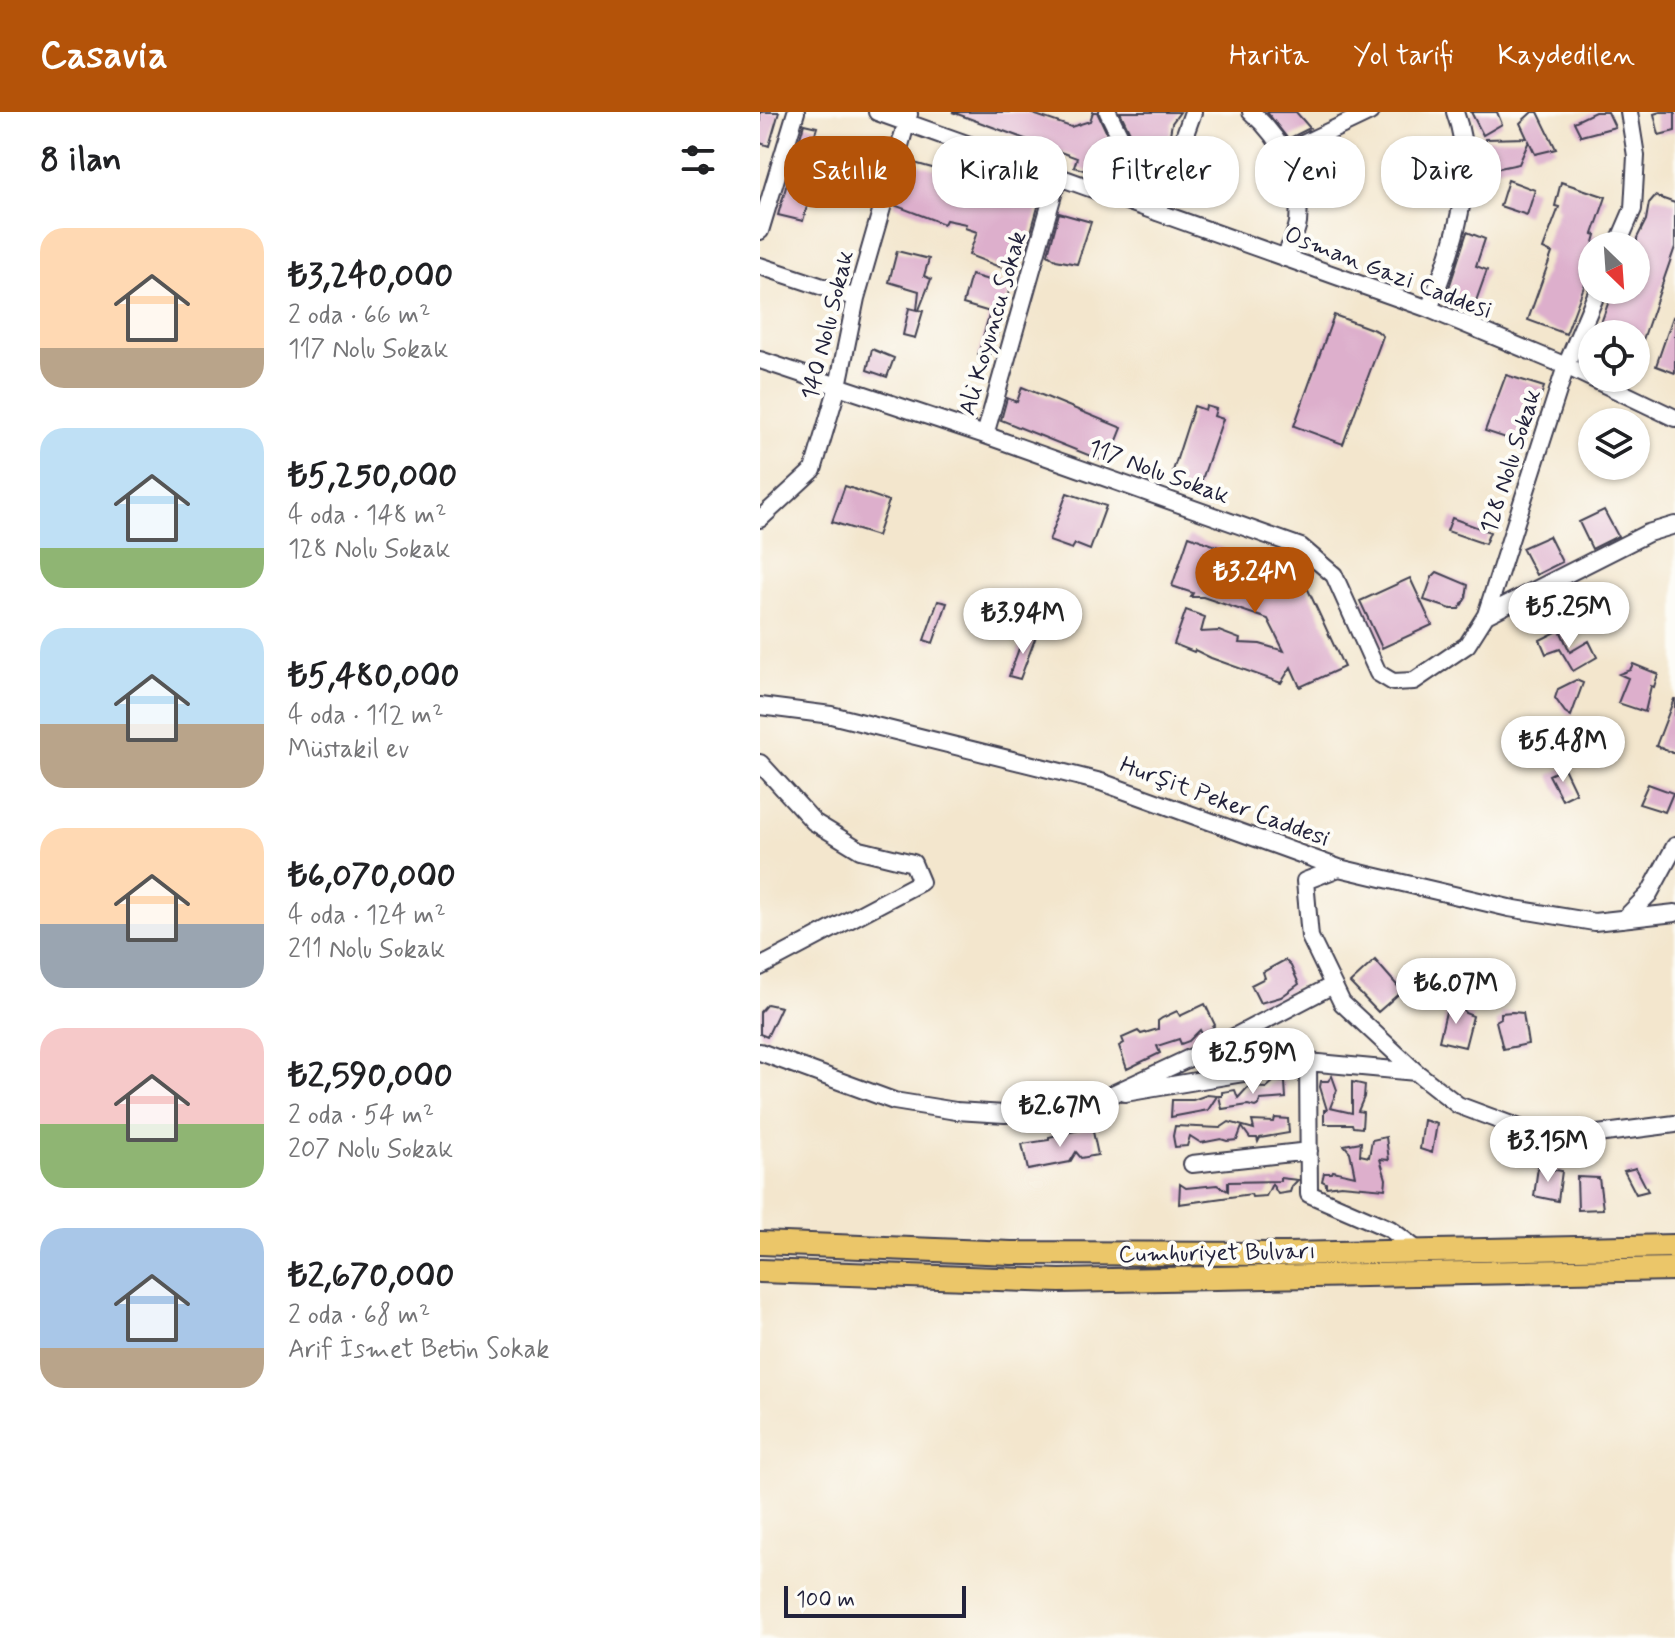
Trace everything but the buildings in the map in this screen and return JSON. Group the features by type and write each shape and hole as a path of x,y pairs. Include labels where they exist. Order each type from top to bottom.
{"main road":[{"name":"Cumhuriyet Bulvarı","path":"760,1243 1011,1253 1286,1254 1675,1246"},
{"name":"Cumhuriyet Bulvarı","path":"760,1271 1060,1281 1675,1269"}],"street":[{"path":"760,231 796,112"},
{"name":"Osman Gazi Caddesi","path":"877,112 908,117 956,136"},
{"path":"1108,112 1157,212"},
{"path":"1157,212 1193,112"},
{"path":"1251,112 1274,136"},
{"path":"1320,136 1370,112"},
{"path":"1429,309 1452,250 1464,185 1466,155 1455,112"},
{"path":"1623,232 1633,209 1636,156 1629,112"},
{"name":"140 Nolu Sokak","path":"760,519 813,470 838,386 856,298 908,117"},
{"name":"Osman Gazi Caddesi","path":"1067,180 1429,309 1566,366 1675,418"},
{"name":"Ali Koyuncu Sokak","path":"985,435 1049,208"},
{"path":"1285,258 1298,224 1297,208"},
{"path":"760,266 856,298"},
{"name":"128 Nolu Sokak","path":"1467,645 1486,615 1566,366 1592,304"},
{"name":"117 Nolu Sokak","path":"760,360 985,435 1301,547 1334,575 1378,673 1393,682 1414,681 1467,645"},
{"path":"1486,615 1648,533 1675,525"},
{"name":"Hurşit Peker Caddesi","path":"760,706 831,715 1101,782 1339,868 1509,908 1594,922 1675,913"},
{"path":"760,763 814,822 860,850 913,863 921,882 760,967"},
{"path":"1624,919 1649,894 1675,846"},
{"path":"1339,868 1305,881 1310,937 1342,1003 1416,1072 1458,1105 1533,1133 1582,1136 1675,1124"},
{"path":"1106,1097 1228,1040 1333,985"},
{"path":"760,1052 894,1101 956,1111 1005,1114 1048,1110 1308,1062 1416,1072"},
{"path":"1308,1062 1309,1194 1390,1229 1416,1249"},
{"path":"1192,1164 1309,1151"}]}
